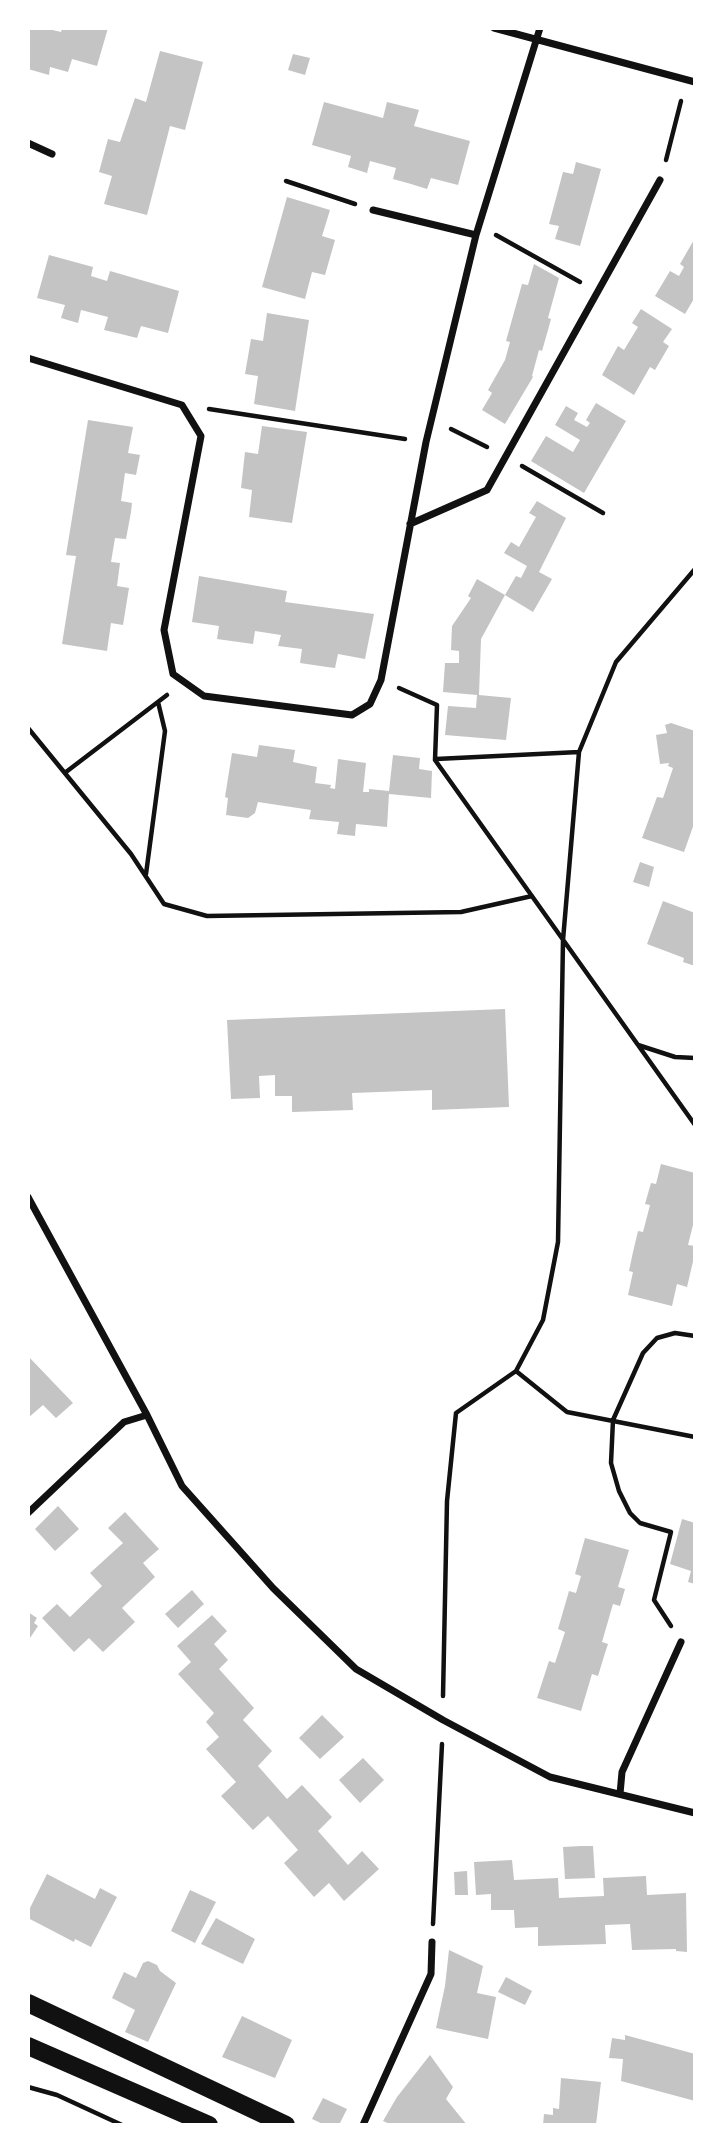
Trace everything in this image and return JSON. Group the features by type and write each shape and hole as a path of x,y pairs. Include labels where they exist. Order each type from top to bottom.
{"main road":[{"path":"28,2003 286,2125"},
{"path":"28,2046 209,2125"}],"street":[{"path":"494,28 691,81"},
{"path":"28,358 182,405 201,436 163,630 173,674 204,696 352,715 370,704 381,680 426,442 476,235 540,28"},
{"path":"28,142 52,154"},
{"path":"410,524 487,490 660,180"},
{"path":"373,210 476,235"},
{"path":"28,1197 147,1415 182,1486 273,1588 356,1668 443,1720 550,1777 695,1813"},
{"path":"28,1513 124,1422 147,1415"},
{"path":"621,1794 622,1772 681,1642"},
{"path":"363,2125 431,1974 432,1942"}],"path":[{"path":"660,180 691,81"},
{"path":"286,181 373,210"},
{"path":"480,226 598,292"},
{"path":"182,405 426,442"},
{"path":"432,1942 443,1720 447,1501 456,1413 516,1371 543,1320 558,1242 563,940 579,752 616,662 695,569"},
{"path":"381,680 437,705 435,760 695,1125"},
{"path":"66,772 185,683"},
{"path":"146,876 165,731 158,702"},
{"path":"28,727 131,854 164,904 207,916 461,912 532,896"},
{"path":"435,760 579,752"},
{"path":"637,1044 675,1057 695,1058"},
{"path":"681,1642 654,1600 671,1532 640,1523 630,1513 619,1491 611,1463 613,1420 643,1353 657,1338 675,1333 695,1336"},
{"path":"516,1371 566,1412 695,1437"},
{"path":"28,2087 57,2095 122,2125"}],"building":[{"path":"28,28 61,32 62,28 108,28 97,66 72,59 68,72 50,67 49,75 28,69"},
{"path":"160,51 203,62 185,130 170,126 147,215 104,204 112,176 99,172 108,139 120,142 135,98 146,102"},
{"path":"293,54 310,58 305,75 288,70"},
{"path":"324,102 383,118 387,102 419,110 414,126 470,141 458,185 431,178 427,189 393,179 396,168 370,161 367,173 348,167 351,156 312,145"},
{"path":"576,162 601,169 580,246 555,239 559,226 549,224 563,172 573,174"},
{"path":"287,197 330,210 322,236 335,240 325,275 312,272 305,299 262,287"},
{"path":"695,238 695,297 685,314 655,296 670,271 679,276 684,267 680,264"},
{"path":"49,255 93,267 91,276 107,281 110,271 179,291 168,333 141,326 137,338 104,330 108,317 81,310 78,323 61,318 65,305 37,298"},
{"path":"534,264 559,278 548,318 551,319 542,351 539,350 533,377 505,424 482,410 492,393 488,390 505,360 510,342 506,341 522,284 528,285"},
{"path":"641,309 672,329 663,342 669,346 655,370 650,367 634,395 602,375 618,346 624,350 638,327 632,323"},
{"path":"267,313 309,320 295,411 254,404 258,376 245,374 251,339 263,341"},
{"path":"596,403 626,421 584,493 531,461 546,436 573,452 580,440 555,425 566,406 578,413 574,420 587,427 590,423 586,420"},
{"path":"88,420 133,427 128,453 140,455 136,475 125,473 121,501 132,503 131,512 126,539 115,538 111,562 120,563 117,586 129,588 123,625 111,623 107,651 62,644 76,556 66,555"},
{"path":"262,426 307,432 292,523 249,517 252,490 241,488 245,452 258,454"},
{"path":"537,501 566,518 539,572 552,579 533,612 505,595 516,576 521,578 527,566 504,553 511,542 519,547 536,517 529,513"},
{"path":"199,576 287,591 285,602 374,614 365,659 338,654 335,668 300,663 302,649 278,646 281,635 255,631 253,644 217,639 219,626 192,622"},
{"path":"477,579 505,595 481,639 479,695 511,698 506,740 445,735 448,706 476,708 477,695 443,692 445,663 459,663 459,651 451,650 452,626 471,598 468,596"},
{"path":"671,723 695,731 695,821 684,852 642,838 657,797 663,798 673,768 668,766 669,763 660,764 656,735 667,733 665,725"},
{"path":"259,745 295,750 293,762 317,767 315,783 331,785 330,788 335,789 338,759 366,763 363,792 369,792 369,789 389,791 393,755 420,758 419,769 432,771 431,798 389,794 387,827 356,824 355,836 337,834 339,822 309,819 311,810 258,802 255,813 248,818 226,815 228,798 225,797 232,753 257,757"},
{"path":"640,862 654,867 649,887 633,882"},
{"path":"663,901 695,913 695,966 683,962 684,958 647,944"},
{"path":"505,1009 509,1107 432,1110 432,1090 352,1093 353,1110 292,1112 292,1096 275,1096 275,1075 259,1076 260,1098 231,1099 227,1020"},
{"path":"661,1164 695,1173 695,1217 688,1245 695,1246 695,1253 687,1287 677,1284 672,1306 628,1295 633,1272 629,1271 638,1231 643,1232 650,1205 645,1204 651,1183 656,1184"},
{"path":"28,1356 73,1403 56,1418 43,1405 28,1418"},
{"path":"58,1506 79,1529 55,1551 35,1529"},
{"path":"125,1512 159,1549 143,1563 155,1577 122,1608 135,1622 103,1652 89,1638 74,1652 42,1618 57,1604 70,1617 102,1586 90,1573 123,1543 108,1528"},
{"path":"682,1519 695,1523 695,1584 688,1582 691,1571 670,1564"},
{"path":"585,1538 629,1550 618,1587 625,1589 620,1606 613,1604 602,1642 608,1644 598,1676 592,1674 581,1711 537,1698 549,1661 555,1663 565,1632 558,1629 569,1591 576,1593 581,1576 575,1574"},
{"path":"192,1590 204,1604 178,1628 165,1614"},
{"path":"28,1612 37,1618 34,1623 38,1626 28,1641"},
{"path":"212,1615 227,1631 214,1644 228,1660 219,1669 254,1708 243,1720 272,1751 258,1766 287,1799 302,1785 332,1817 318,1831 348,1865 362,1851 379,1869 344,1901 329,1883 314,1897 284,1863 298,1850 268,1816 253,1830 221,1796 236,1782 206,1749 219,1737 206,1722 214,1713 178,1674 191,1662 177,1646"},
{"path":"322,1715 344,1737 320,1759 299,1738"},
{"path":"363,1758 384,1780 360,1803 339,1780"},
{"path":"593,1846 595,1878 565,1879 563,1847"},
{"path":"512,1860 514,1880 558,1878 559,1898 604,1896 603,1878 646,1876 647,1895 686,1893 687,1952 676,1949 632,1950 630,1924 605,1925 606,1944 538,1946 538,1927 515,1928 514,1910 491,1910 491,1894 476,1895 474,1862"},
{"path":"467,1871 468,1895 455,1895 454,1872"},
{"path":"47,1874 95,1899 100,1888 117,1897 91,1947 75,1939 74,1942 28,1918 28,1912"},
{"path":"190,1890 216,1902 195,1943 171,1931"},
{"path":"216,1918 255,1939 243,1964 201,1944"},
{"path":"449,1950 483,1966 477,1993 496,1997 488,2039 436,2028"},
{"path":"148,1961 157,1965 160,1971 176,1983 148,2042 125,2032 135,2010 112,1998 124,1972 136,1978 143,1963"},
{"path":"506,1977 532,1991 525,2005 498,1992"},
{"path":"242,2016 292,2040 275,2078 222,2057"},
{"path":"625,2035 695,2054 695,2101 621,2081 623,2059 609,2058 612,2038 625,2040"},
{"path":"430,2055 453,2087 446,2099 467,2125 392,2125 383,2121 397,2097"},
{"path":"561,2078 601,2082 596,2125 543,2125 544,2114 553,2115 553,2108 559,2109"},
{"path":"323,2098 347,2109 339,2125 325,2125 312,2119"}]}
